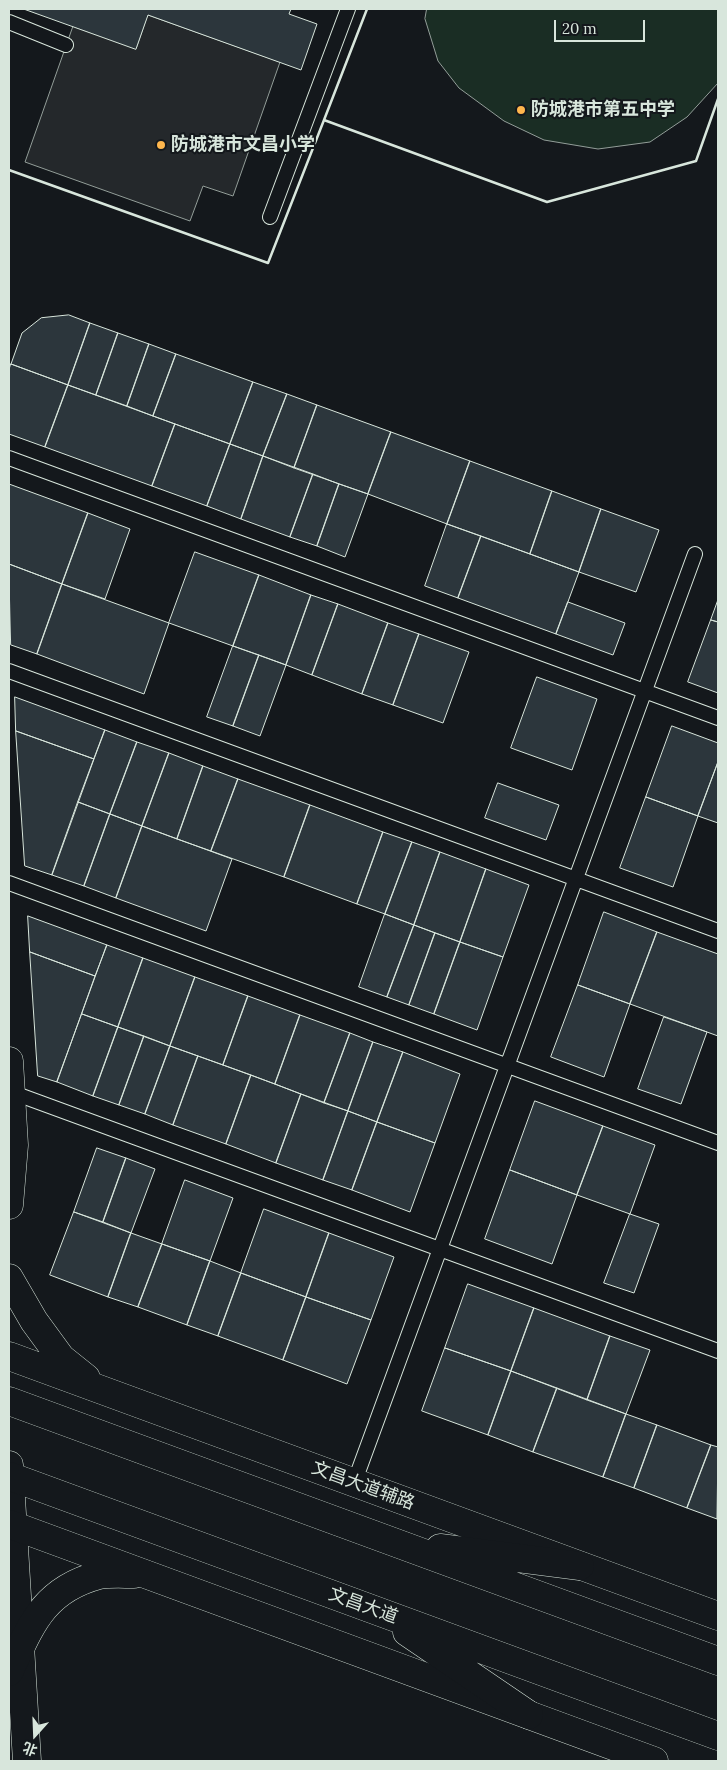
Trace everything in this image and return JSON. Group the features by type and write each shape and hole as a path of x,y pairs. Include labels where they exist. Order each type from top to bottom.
{"main road":[{"path":"9,1061 14,1145 9,1205"},
{"path":"9,1278 34,1321 61,1358 103,1391"},
{"name":"文昌大道辅路","path":"9,1356 718,1616"},
{"path":"9,1401 718,1661"},
{"path":"9,1465 14,1660 27,1761"},
{"name":"文昌大道","path":"9,1476 718,1736"},
{"path":"11,1525 654,1761"},
{"path":"392,1542 580,1566"},
{"path":"14,1660 36,1617 61,1591 100,1575 143,1574"},
{"path":"372,1609 529,1715"}],"lane":[{"path":"270,217 348,9"},
{"path":"9,22 66,45"},
{"path":"9,458 718,718"},
{"path":"354,1483 695,554"},
{"path":"9,671 718,931"},
{"path":"9,884 718,1143"},
{"path":"11,1092 718,1351"}],"green space":[{"path":"427,9 718,9 718,83 687,117 650,142 598,149 544,140 504,121 459,88 438,61 425,19"}],"shaded area":[{"path":"148,15 280,62 233,196 203,186 190,221 25,162 73,26 136,48"}],"building":[{"path":"24,9 291,9 289,14 317,24 301,70 148,15 136,49"},
{"path":"69,315 90,323 68,385 11,364 22,333 41,318"},
{"path":"90,323 118,333 96,395 68,385"},
{"path":"118,333 149,344 127,406 96,395"},
{"path":"149,344 176,354 153,416 127,406"},
{"path":"176,354 253,382 230,444 153,416"},
{"path":"11,364 68,385 45,447 9,434 9,370"},
{"path":"253,382 287,394 263,456 230,444"},
{"path":"68,385 175,424 152,486 45,447"},
{"path":"287,394 317,405 294,468 263,456"},
{"path":"317,405 391,432 368,494 294,468"},
{"path":"175,424 230,444 207,506 152,486"},
{"path":"391,432 470,461 447,524 368,494"},
{"path":"230,444 263,456 241,519 207,506"},
{"path":"263,456 313,474 290,537 241,519"},
{"path":"470,461 552,491 530,554 447,524"},
{"path":"313,474 339,484 317,546 290,537"},
{"path":"9,484 88,513 62,584 9,564"},
{"path":"339,484 368,494 345,557 317,546"},
{"path":"552,491 601,509 579,572 530,554"},
{"path":"601,509 659,530 636,592 579,572"},
{"path":"88,513 130,529 105,599 62,584"},
{"path":"447,524 481,536 458,598 425,586"},
{"path":"481,536 579,572 556,634 458,598"},
{"path":"195,552 259,575 233,646 169,623"},
{"path":"9,564 62,584 37,654 11,645"},
{"path":"259,575 311,595 286,665 233,646"},
{"path":"62,584 169,623 144,694 37,654"},
{"path":"311,595 338,604 312,675 286,665"},
{"path":"718,600 718,622 711,620"},
{"path":"568,602 625,623 613,655 556,634"},
{"path":"338,604 388,623 362,694 312,675"},
{"path":"711,620 718,622 718,693 688,682"},
{"path":"388,623 419,634 393,705 362,694"},
{"path":"419,634 469,652 443,723 393,705"},
{"path":"233,646 259,655 233,726 207,717"},
{"path":"259,655 286,665 260,736 233,726"},
{"path":"537,677 597,699 572,770 511,748"},
{"path":"15,697 105,730 94,759 16,731"},
{"path":"672,726 718,743 718,762 698,816 646,797"},
{"path":"105,730 137,742 110,814 78,802"},
{"path":"16,731 94,759 52,875 25,866"},
{"path":"137,742 169,753 142,826 110,814"},
{"path":"169,753 203,766 177,839 142,826"},
{"path":"718,762 718,823 698,816"},
{"path":"203,766 238,779 211,851 177,839"},
{"path":"238,779 310,805 284,877 211,851"},
{"path":"498,783 559,805 546,840 485,818"},
{"path":"646,797 698,816 673,887 620,868"},
{"path":"78,802 110,814 84,886 52,875"},
{"path":"310,805 383,832 357,904 284,877"},
{"path":"110,814 142,826 116,898 84,886"},
{"path":"142,826 232,859 206,931 116,898"},
{"path":"383,832 412,842 385,914 357,904"},
{"path":"412,842 440,852 414,925 385,914"},
{"path":"440,852 486,869 460,942 414,925"},
{"path":"486,869 529,885 503,957 460,942"},
{"path":"604,912 657,932 630,1004 578,985"},
{"path":"385,914 414,925 387,997 359,987"},
{"path":"28,916 107,945 95,976 30,952"},
{"path":"414,925 435,933 409,1005 387,997"},
{"path":"657,932 718,954 718,1036 630,1004"},
{"path":"435,933 460,942 434,1014 409,1005"},
{"path":"460,942 503,957 477,1030 434,1014"},
{"path":"107,945 143,958 118,1027 82,1014"},
{"path":"30,952 95,976 57,1082 38,1076"},
{"path":"143,958 195,977 170,1046 118,1027"},
{"path":"195,977 248,996 223,1065 170,1046"},
{"path":"578,985 630,1004 604,1077 551,1057"},
{"path":"248,996 300,1015 275,1084 223,1065"},
{"path":"82,1014 118,1027 93,1096 57,1082"},
{"path":"300,1015 350,1033 324,1103 275,1084"},
{"path":"664,1017 707,1032 681,1104 638,1089"},
{"path":"118,1027 144,1036 119,1105 93,1096"},
{"path":"350,1033 373,1042 348,1111 324,1103"},
{"path":"144,1036 170,1046 145,1114 119,1105"},
{"path":"373,1042 403,1052 377,1122 348,1111"},
{"path":"170,1046 198,1056 173,1125 145,1114"},
{"path":"403,1052 460,1074 435,1143 377,1122"},
{"path":"198,1056 251,1075 226,1144 173,1125"},
{"path":"251,1075 301,1094 276,1163 226,1144"},
{"path":"301,1094 348,1111 323,1180 276,1163"},
{"path":"535,1101 603,1126 577,1195 510,1170"},
{"path":"348,1111 377,1122 352,1190 323,1180"},
{"path":"377,1122 435,1143 410,1212 352,1190"},
{"path":"603,1126 655,1145 630,1214 577,1195"},
{"path":"97,1148 126,1158 103,1222 74,1212"},
{"path":"126,1158 155,1169 131,1233 103,1222"},
{"path":"510,1170 577,1195 552,1264 485,1239"},
{"path":"185,1180 233,1198 210,1261 162,1244"},
{"path":"264,1209 329,1233 306,1297 241,1273"},
{"path":"74,1212 131,1233 108,1297 50,1275"},
{"path":"630,1214 659,1224 634,1293 604,1283"},
{"path":"131,1233 162,1244 138,1307 108,1297"},
{"path":"329,1233 394,1257 371,1320 306,1297"},
{"path":"162,1244 210,1261 187,1325 138,1307"},
{"path":"210,1261 241,1273 218,1336 187,1325"},
{"path":"241,1273 306,1297 283,1360 218,1336"},
{"path":"468,1284 534,1308 511,1371 445,1348"},
{"path":"306,1297 371,1320 347,1384 283,1360"},
{"path":"534,1308 610,1336 587,1400 511,1371"},
{"path":"610,1336 650,1350 626,1414 587,1400"},
{"path":"445,1348 511,1371 488,1435 422,1411"},
{"path":"511,1371 557,1388 533,1452 488,1435"},
{"path":"557,1388 626,1414 603,1477 533,1452"},
{"path":"626,1414 657,1425 634,1488 603,1477"},
{"path":"657,1425 711,1445 687,1508 634,1488"},
{"path":"711,1445 718,1447 717,1519 687,1508"}],"wall":[{"path":"367,9 324,120 547,202 696,161 718,99"},
{"path":"9,170 268,263 324,120"}],"place":[{"name":"防城港市第五中学","path":"521,110"},
{"name":"防城港市文昌小学","path":"161,145"}]}
